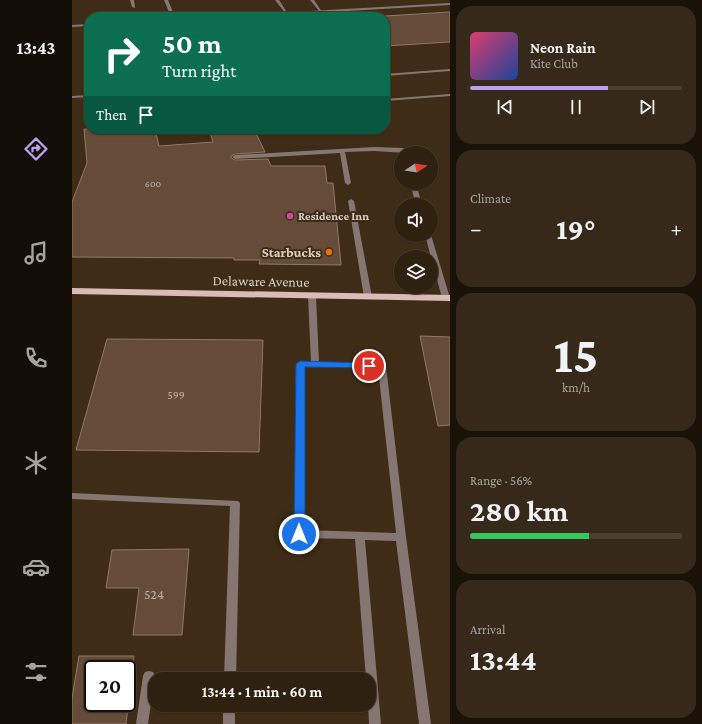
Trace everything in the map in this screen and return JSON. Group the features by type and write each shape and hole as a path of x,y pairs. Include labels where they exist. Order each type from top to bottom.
{"main road":[{"name":"Delaware Avenue","path":"72,291 448,298"}],"street":[{"path":"132,0 134,7"},
{"path":"166,0 171,12"},
{"path":"277,0 286,12"},
{"path":"312,0 321,11"},
{"path":"304,12 450,4"},
{"path":"72,26 84,25"},
{"path":"390,74 450,70"},
{"path":"72,97 84,96"},
{"path":"390,100 450,96"},
{"path":"235,157 342,151 394,150"},
{"path":"342,151 348,183"},
{"path":"351,201 368,297"},
{"path":"430,242 448,298"},
{"path":"312,296 315,364"},
{"path":"401,537 299,534 300,364 382,366 401,537 425,724"},
{"path":"72,496 235,503 230,672"},
{"path":"360,536 376,724"},
{"path":"142,724 148,683"},
{"path":"229,724 230,712"}],"building":[{"path":"450,12 450,42 390,46 390,16"},
{"path":"84,134 156,134 159,146 213,142 211,134 256,134 265,152 235,154 231,156 231,158 235,160 268,159 271,166 325,166 327,183 333,183 341,265 259,264 260,260 234,260 234,258 72,257 72,202 87,163"},
{"path":"420,336 450,337 450,425 438,426"},
{"path":"107,339 263,340 259,452 76,450"},
{"path":"189,549 182,635 133,635 139,588 106,588 112,550"},
{"path":"79,656 134,656 134,660 84,660 84,712 127,712 126,724 72,724 72,698"}],"place":[{"name":"Residence Inn","path":"290,216"},
{"name":"Starbucks","path":"329,252"}],"route":[{"path":"299,534 300,364 369,366"}]}
